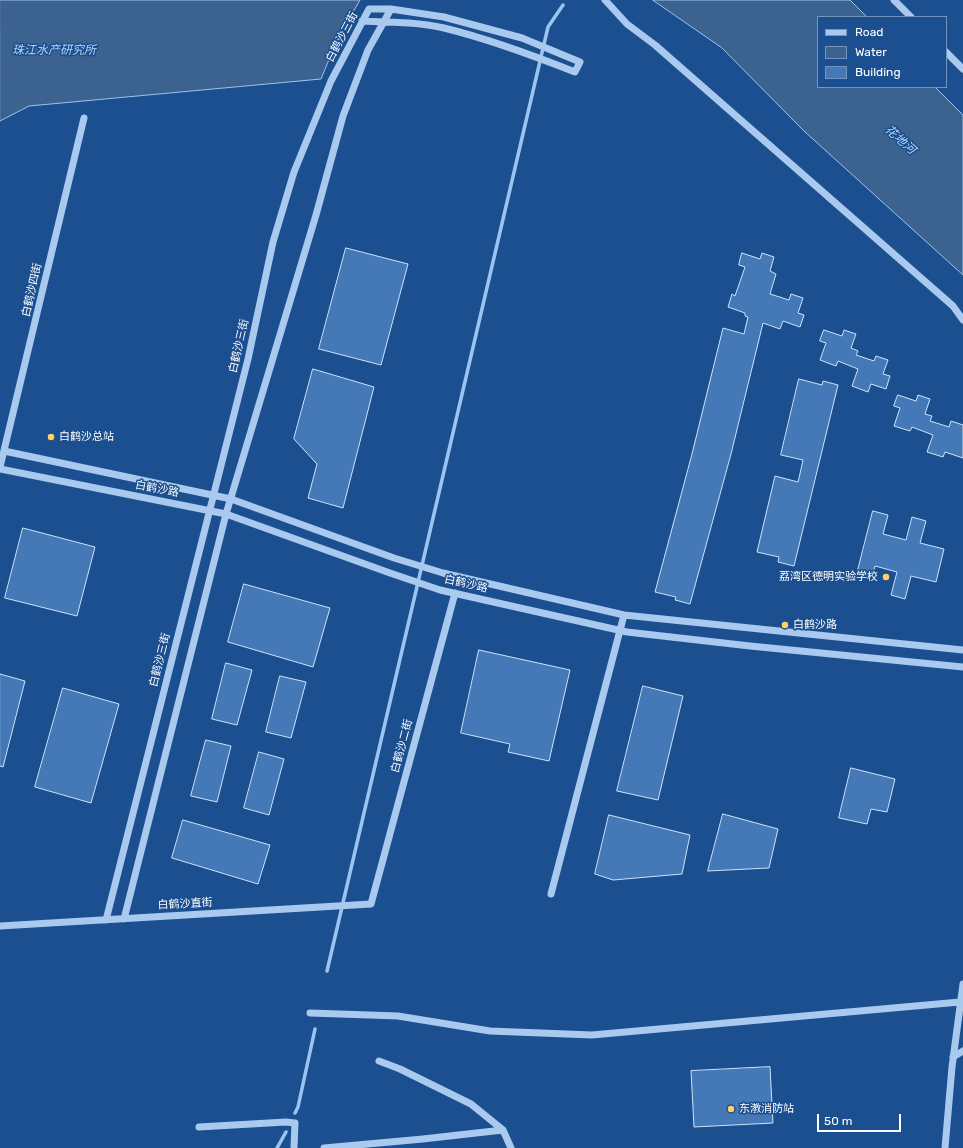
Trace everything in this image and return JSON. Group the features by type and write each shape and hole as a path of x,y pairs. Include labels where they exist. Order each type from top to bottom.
{"street":[{"path":"605,0 627,24 661,50 953,306 963,320"},
{"path":"894,0 910,16"},
{"name":"白鹤沙三街","path":"106,920 248,359 273,242 294,172 331,81 369,9 391,9"},
{"path":"124,919 226,514 316,215 343,116 368,50 385,22 391,9 444,17 522,38 580,62 575,72 518,50 444,28 405,22 385,22 362,21"},
{"path":"947,53 963,69"},
{"name":"白鹤沙四街","path":"0,468 84,118"},
{"name":"白鹤沙路","path":"4,451 231,499 394,558 443,573 624,615 963,650"},
{"name":"白鹤沙路","path":"0,468 226,514 440,590 620,630 750,646 963,667"},
{"name":"白鹤沙二街","path":"371,904 455,593"},
{"path":"551,894 624,615"},
{"name":"白鹤沙直街","path":"0,926 371,904"},
{"path":"944,1148 948,1095 963,984"},
{"path":"310,1013 398,1016 490,1031 592,1035 960,1002"},
{"path":"953,1057 963,1051"},
{"path":"379,1062 400,1069 471,1104 503,1130 511,1148"},
{"path":"199,1127 286,1122 294,1124 294,1148"},
{"path":"324,1148 503,1130"}],"water":[{"name":"珠江水产研究所","path":"0,0 360,0 338,38 321,79 29,106 0,121"},
{"name":"花地河","path":"653,0 850,0 866,16 817,16 817,88 936,88 963,115 963,275 804,131 722,48"}],"building":[{"path":"346,248 408,264 381,365 319,349"},
{"path":"742,253 760,259 762,253 774,257 770,271 776,274 770,294 789,300 791,294 803,298 798,313 804,315 800,327 783,321 780,329 763,323 731,454 690,604 675,600 676,597 655,592 692,454 723,328 744,334 748,317 745,316 745,313 728,307 732,294 735,296 745,267 739,265"},
{"path":"824,330 842,336 844,330 856,334 851,348 858,351 856,355 874,361 876,356 888,360 883,374 890,376 886,389 871,384 868,392 852,386 858,369 838,361 836,366 820,360 826,343 820,341"},
{"path":"313,369 374,387 343,508 308,498 317,464 294,439"},
{"path":"799,379 822,385 823,381 838,385 794,566 778,562 779,557 757,552 775,476 798,482 799,478 803,460 781,455"},
{"path":"898,395 916,401 918,395 930,399 925,414 932,416 930,421 949,427 951,421 963,425 963,458 945,452 943,457 927,452 933,435 912,427 910,431 894,426 900,408 894,406"},
{"path":"873,511 888,515 883,534 906,540 912,517 926,521 920,543 944,549 936,582 911,576 905,599 891,595 897,572 875,566 872,577 857,574"},
{"path":"23,528 95,547 77,616 5,598"},
{"path":"244,584 330,608 313,667 228,642"},
{"path":"479,650 570,670 549,761 508,752 510,744 461,733"},
{"path":"226,663 252,670 237,725 212,719"},
{"path":"0,674 25,681 3,767 0,766"},
{"path":"280,676 306,682 291,738 266,732"},
{"path":"643,686 683,696 658,800 617,791"},
{"path":"63,688 119,704 91,803 35,787"},
{"path":"206,740 231,746 217,802 191,796"},
{"path":"259,752 284,759 269,815 244,808"},
{"path":"851,768 895,779 887,812 871,809 867,824 839,818"},
{"path":"723,814 778,829 769,868 708,871"},
{"path":"609,815 690,835 682,874 613,880 595,874"},
{"path":"183,820 270,845 258,884 172,858"},
{"path":"770,1067 773,1123 694,1127 691,1071"}],"waterway":[{"path":"327,971 548,27 563,5"},
{"path":"295,1113 298,1107 315,1029"},
{"path":"277,1148 286,1132"}],"place":[{"name":"白鹤沙总站","path":"51,437"},
{"name":"荔湾区德明实验学校","path":"886,577"},
{"name":"白鹤沙路","path":"785,625"},
{"name":"东漖消防站","path":"731,1109"}]}
